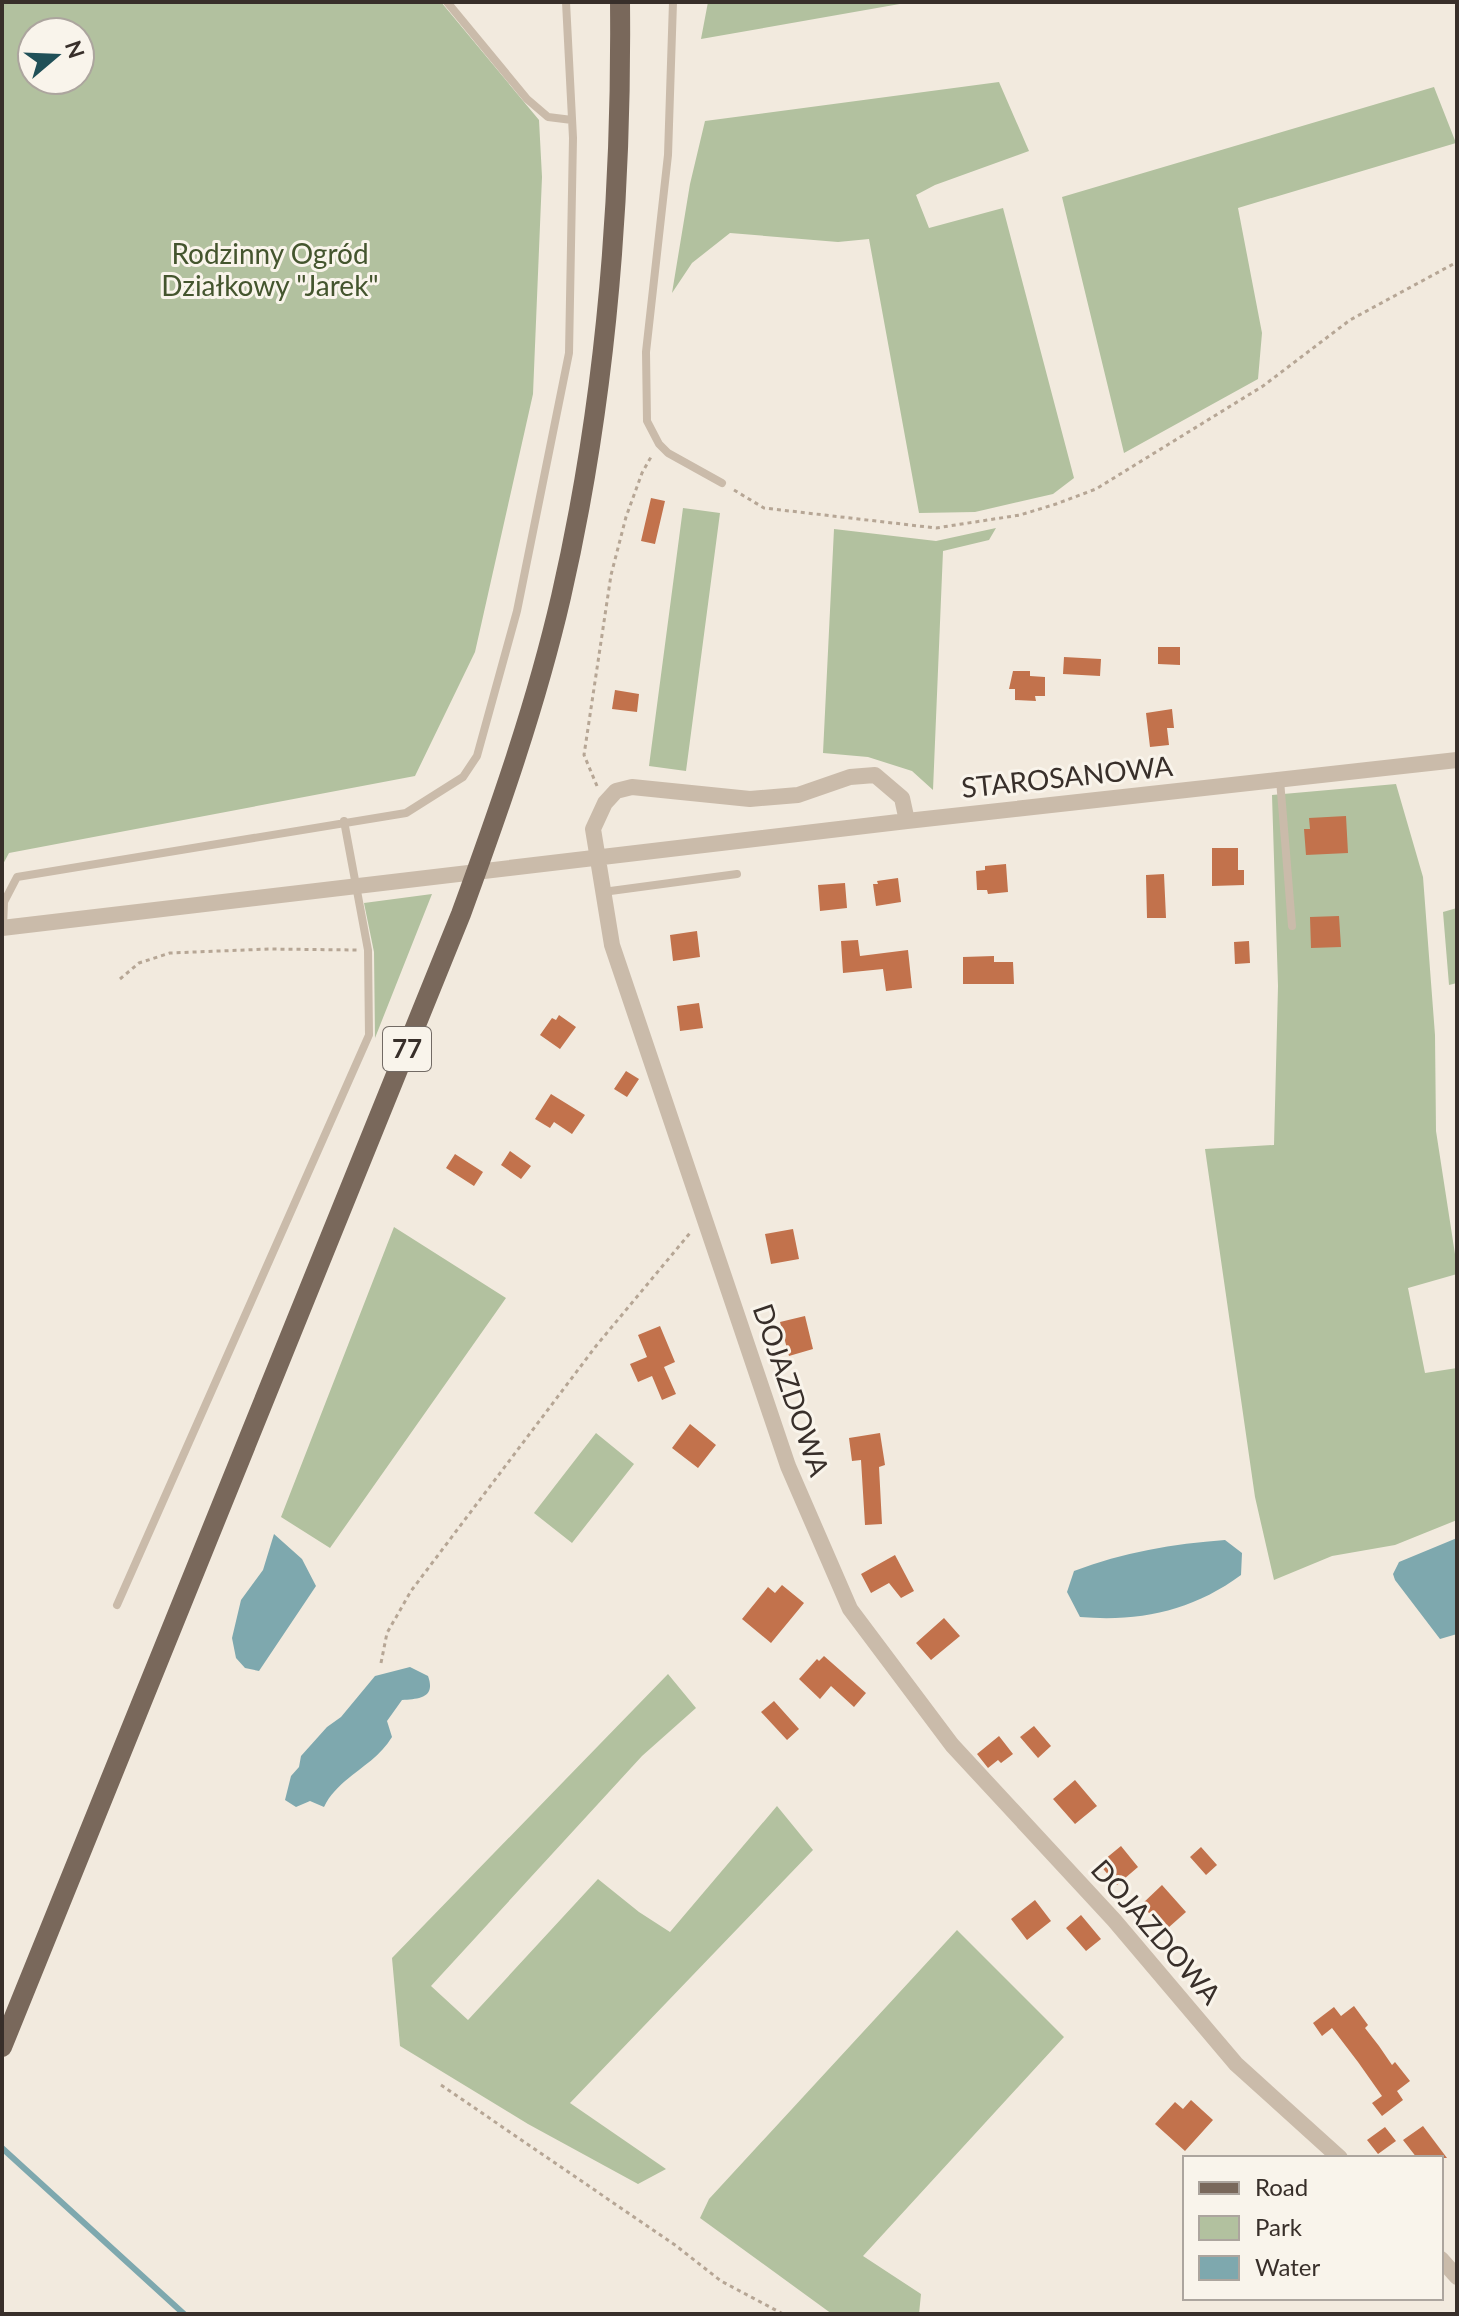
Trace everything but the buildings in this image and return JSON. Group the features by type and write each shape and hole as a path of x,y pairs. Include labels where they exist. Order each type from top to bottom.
{"main road":[{"name":"77","path":"2,2047 461,914 501,804 536,691 561,597 601,377 619,181 620,2"}],"street":[{"name":"STAROSANOWA","path":"3,928 907,821 1457,760"},
{"path":"605,803 616,791 632,787 750,799 798,795 850,777 875,775 902,798 907,821"},
{"name":"DOJAZDOWA","path":"605,803 593,829 612,945 788,1466 850,1609 952,1745 1114,1920 1236,2064 1338,2156"},
{"path":"1443,2261 1457,2277"}],"lane":[{"path":"447,2 527,99 548,117 572,120"},
{"path":"3,928 4,902 17,877 406,813 463,777 477,756 517,611 569,353 572,120 566,2"},
{"path":"673,2 668,155 646,352 647,421 659,444 668,453 722,483"},
{"path":"1280,780 1292,926"},
{"path":"117,1605 369,1035 368,950 344,821"},
{"path":"602,893 737,874"}],"path":[{"path":"722,483 764,508 936,528 1020,515 1096,489 1263,386 1350,320 1457,262"},
{"path":"605,803 584,755 611,575 626,517 642,473 659,444"},
{"path":"120,979 139,963 170,953 269,949 368,950"},
{"path":"381,1663 387,1633 411,1591 596,1346 681,1241 705,1220"},
{"path":"441,2085 675,2245 721,2281 783,2314"}],"green space":[{"name":"Rodzinny Ogród Działkowy \"Jarek\"","path":"2,2 441,2 539,120 542,177 533,394 475,652 415,776 9,853 2,866"},
{"path":"708,2 911,2 701,39"},
{"path":"999,82 1029,151 935,185 916,195 929,228 1003,208 1074,478 1053,494 975,512 919,513 869,239 838,242 730,233 692,263 672,293 690,184 705,121"},
{"path":"1434,87 1456,143 1238,208 1262,333 1258,379 1124,453 1062,197"},
{"path":"683,508 720,513 686,771 649,766"},
{"path":"996,528 989,540 943,551 933,790 912,771 868,757 823,753 834,529 936,541"},
{"path":"1396,784 1423,877 1435,1035 1436,1131 1457,1267 1457,1274 1408,1288 1425,1373 1457,1368 1457,1520 1395,1545 1332,1556 1274,1580 1255,1497 1205,1149 1274,1145 1278,986 1272,795"},
{"path":"432,894 375,1038 374,952 364,903"},
{"path":"1457,908 1457,983 1449,985 1443,912"},
{"path":"394,1227 506,1298 330,1548 281,1517"},
{"path":"596,1433 634,1464 572,1543 534,1513"},
{"path":"668,1674 696,1708 642,1756 431,1986 468,2020 598,1879 670,1932 777,1806 813,1850 570,2103 666,2169 638,2184 528,2124 400,2046 392,1958"},
{"path":"957,1930 1064,2037 863,2256 921,2294 919,2314 832,2314 700,2218 709,2199"}],"water":[{"path":"274,1534 302,1559 316,1586 259,1671 245,1668 236,1658 232,1638 241,1600 263,1570"},
{"path":"1457,1538 1457,1634 1440,1639 1393,1574 1399,1562"},
{"path":"1225,1540 1242,1553 1241,1575 1184,1605 1124,1618 1080,1617 1067,1592 1074,1571 1092,1564 1148,1550"},
{"path":"410,1667 428,1676 430,1689 420,1698 402,1700 387,1721 392,1737 385,1747 338,1787 324,1807 310,1801 296,1807 285,1800 291,1776 299,1767 301,1756 327,1727 341,1717 375,1676"}],"waterway":[{"path":"2,2148 184,2314"}]}
